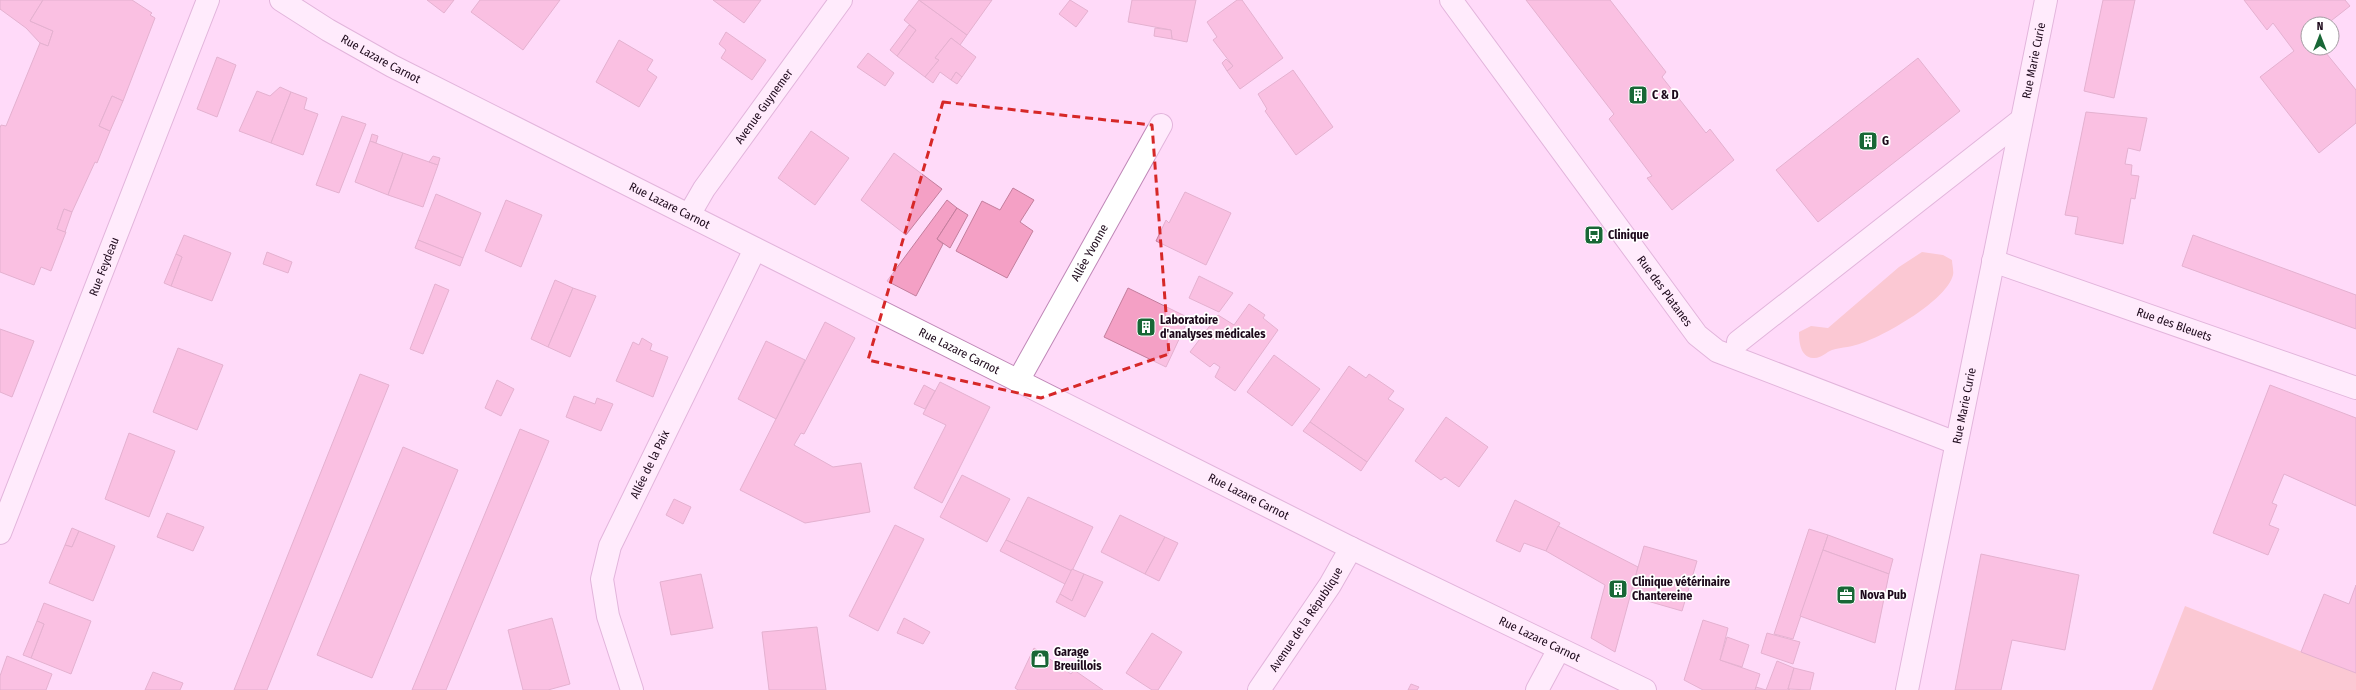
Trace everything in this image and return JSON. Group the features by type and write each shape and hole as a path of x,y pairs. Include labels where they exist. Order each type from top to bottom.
{"street":[{"name":"Rue Feydeau","path":"0,533 208,0"},
{"name":"Rue Lazare Carnot","path":"281,0 328,30 392,66 1352,548 1645,690"},
{"name":"Avenue Guynemer","path":"689,215 704,189 841,0"},
{"name":"Rue des Platanes","path":"1451,0 1697,335 1717,351 1956,443"},
{"name":"Rue Marie Curie","path":"1907,690 2020,121 2046,0"},
{"path":"1738,342 2020,121"},
{"name":"Allée Yvonne","path":"1018,381 1161,125"},
{"name":"Allée de la Paix","path":"632,690 608,616 602,579 610,546 755,249"},
{"name":"Rue des Bleuets","path":"1993,261 2356,388"},
{"name":"Avenue de la République","path":"1259,690 1330,585 1352,548"},
{"path":"1537,690 1559,649"}],"highlighted area":[{"path":"943,102 1152,125 1169,354 1041,398 868,360"}],"shaded area":[{"path":"1922,252 1943,255 1952,260 1953,275 1948,285 1940,295 1900,325 1873,339 1832,350 1816,358 1805,355 1801,348 1799,332 1811,326 1828,328 1899,267"},
{"path":"2185,606 2356,673 2356,690 2152,690"}],"building":[{"path":"0,0 43,0 30,21 53,31 48,46 40,43 26,28 0,9"},
{"path":"43,0 132,0 152,13 150,15 155,18 123,101 112,96 99,126 110,131 97,163 95,162 72,212 64,209 57,229 66,232 51,271 41,267 34,285 0,272 0,128 1,125 6,126 40,43 48,46 53,31 30,21"},
{"path":"427,0 454,0 444,13"},
{"path":"480,0 560,0 523,50 471,12"},
{"path":"713,0 761,0 744,23"},
{"path":"919,0 967,35 960,45 951,38 935,58 939,60 925,77 897,56 916,30 904,20"},
{"path":"919,0 992,0 967,35"},
{"path":"1070,0 1088,11 1076,27 1059,14"},
{"path":"1132,0 1196,0 1187,42 1172,39 1171,30 1128,22"},
{"path":"1237,0 1242,0 1283,58 1240,89 1227,71 1233,66 1213,40 1217,37 1207,22"},
{"name":"C & D","path":"1526,0 1610,0 1666,72 1662,77 1706,133 1710,129 1734,160 1672,210 1647,178 1652,176 1609,119 1614,114"},
{"path":"2103,0 2135,0 2114,98 2084,91"},
{"path":"2244,0 2345,0 2350,6 2337,16 2300,16 2300,56 2328,56 2356,90 2356,123 2319,153 2260,77 2294,51 2273,23 2267,30"},
{"path":"909,25 916,30 897,56 890,50"},
{"path":"1155,28 1171,30 1172,39 1154,36"},
{"path":"726,32 766,60 752,80 721,58 726,50 719,44"},
{"path":"951,38 976,57 962,77 956,72 951,80 940,72 933,83 925,77 939,60 935,58"},
{"path":"619,40 653,60 647,70 657,77 639,107 596,82"},
{"path":"868,53 894,73 885,86 857,67"},
{"path":"217,57 236,65 217,117 197,109"},
{"name":"G","path":"1918,58 1960,111 1818,222 1776,170"},
{"path":"1226,59 1233,66 1227,71 1222,63"},
{"path":"1293,70 1333,127 1296,155 1265,111 1267,109 1258,94"},
{"path":"956,72 962,77 957,84 951,80"},
{"path":"280,87 291,92 271,143 239,131 257,91 270,96"},
{"path":"291,92 307,98 304,109 318,114 303,155 271,143"},
{"path":"112,96 123,101 110,131 99,126"},
{"path":"2086,112 2147,118 2140,151 2128,148 2125,164 2132,165 2131,175 2139,176 2135,199 2131,198 2123,244 2075,234 2078,217 2065,215"},
{"path":"342,116 366,124 339,193 316,185"},
{"path":"811,131 849,158 815,205 778,178"},
{"path":"372,134 378,136 376,143 370,141"},
{"path":"370,141 403,153 388,195 355,182"},
{"path":"403,153 438,165 423,207 388,195"},
{"path":"894,153 942,189 906,235 861,200"},
{"path":"433,156 440,158 438,165 429,162"},
{"path":"1013,188 1034,200 1020,222 1033,231 1007,278 956,251 982,201 1000,210"},
{"path":"1185,192 1231,213 1206,265 1156,241 1166,220 1169,223"},
{"path":"436,194 481,213 463,258 418,240"},
{"path":"506,200 542,215 521,267 485,251"},
{"path":"947,200 957,208 937,239 943,244 916,296 887,281"},
{"path":"957,208 968,215 950,248 937,239"},
{"path":"64,209 72,212 65,232 57,229"},
{"path":"184,235 231,253 212,301 171,286 182,257 176,254"},
{"path":"2193,235 2356,295 2356,329 2182,266"},
{"path":"418,240 463,258 460,266 415,248"},
{"path":"267,252 292,262 288,273 263,264"},
{"path":"176,254 182,257 171,286 164,283"},
{"path":"1199,276 1233,293 1219,312 1189,298"},
{"path":"555,280 573,288 548,347 531,339"},
{"path":"435,284 449,290 423,354 410,349"},
{"path":"573,288 596,296 570,357 548,347"},
{"name":"Laboratoire d'analyses médicales","path":"1128,288 1189,318 1166,367 1104,337"},
{"path":"1249,304 1265,315 1263,318 1278,330 1235,391 1215,377 1220,367 1214,363 1210,367 1190,352 1218,315 1234,325"},
{"path":"825,322 855,338 804,434 801,433 794,445 833,467 861,463 870,512 805,523 740,490"},
{"path":"0,329 34,341 12,397 0,392"},
{"path":"642,338 652,344 650,350 668,357 653,397 616,381 633,342 639,345"},
{"path":"766,341 805,360 776,419 738,399"},
{"path":"178,348 223,365 197,430 153,412"},
{"path":"1274,355 1320,389 1292,426 1247,392"},
{"path":"1349,366 1366,378 1369,374 1394,391 1388,399 1404,409 1367,462 1310,422"},
{"path":"360,374 389,385 267,690 234,690"},
{"path":"497,380 514,389 501,416 485,408"},
{"path":"940,382 990,407 942,503 914,488 946,425 923,414"},
{"path":"924,385 935,391 925,409 914,404"},
{"path":"2270,385 2356,418 2356,506 2284,474 2272,503 2277,505 2269,525 2279,529 2268,555 2213,533"},
{"path":"574,396 595,404 597,398 613,404 601,431 566,417"},
{"path":"1446,417 1488,447 1459,487 1445,477 1441,480 1415,461"},
{"path":"1310,422 1367,462 1361,471 1303,431"},
{"path":"520,429 549,441 446,690 412,690"},
{"path":"129,433 175,451 149,517 105,499"},
{"path":"403,447 458,470 372,678 317,655"},
{"path":"962,475 1010,499 987,542 940,517"},
{"path":"1028,497 1093,527 1072,571 1006,540"},
{"path":"674,499 691,507 683,524 666,515"},
{"path":"1515,500 1560,523 1546,551 1524,543 1520,552 1496,541"},
{"path":"167,513 204,527 193,551 157,537"},
{"path":"1120,515 1165,537 1145,574 1101,552"},
{"path":"895,525 924,539 878,631 849,616"},
{"name":"Clinique vétérinaire Chantereine","path":"1558,526 1638,567 1615,652 1591,638 1605,585 1546,551"},
{"path":"72,528 79,531 72,547 65,545"},
{"path":"1809,529 1828,535 1793,639 1774,634"},
{"path":"79,531 115,546 93,601 49,583 65,545 72,547"},
{"path":"1828,535 1893,559 1889,574 1823,550"},
{"path":"1165,537 1178,543 1159,581 1145,574"},
{"path":"1006,540 1072,571 1065,584 1000,551"},
{"path":"1644,546 1697,561 1682,611 1630,596"},
{"name":"Nova Pub","path":"1823,550 1889,574 1875,643 1800,616"},
{"path":"1981,554 2079,575 2065,650 2012,640 2001,690 1955,690"},
{"path":"1072,569 1084,574 1072,601 1060,594"},
{"path":"701,574 713,628 671,635 660,582"},
{"path":"1084,574 1103,582 1085,617 1056,602 1060,594 1072,601"},
{"path":"2356,585 2356,673 2301,652 2324,594 2349,604"},
{"path":"44,603 91,621 71,674 31,658 44,624 37,621"},
{"path":"552,618 570,684 548,690 523,690 508,630"},
{"path":"904,618 930,632 923,644 897,633"},
{"path":"1703,620 1728,628 1720,660 1760,674 1755,690 1703,690 1684,680"},
{"path":"37,621 44,624 31,658 23,655"},
{"path":"817,627 826,690 769,690 762,632"},
{"path":"1152,633 1182,652 1158,690 1152,690 1126,673"},
{"path":"1767,633 1800,642 1793,664 1761,653"},
{"path":"1727,637 1749,645 1742,667 1720,660"},
{"name":"Garage Breuillois","path":"1034,648 1071,674 1074,670 1103,690 1018,690 1015,688"},
{"path":"7,656 52,674 46,690 0,690 0,676"},
{"path":"1777,661 1794,668 1788,689 1790,690 1766,690"},
{"path":"1794,668 1814,673 1810,690 1788,689"},
{"path":"153,672 183,683 180,690 145,690"},
{"path":"1411,684 1419,687 1417,690 1408,690"},
{"path":"1756,687 1766,690 1755,690"}],"place":[{"name":"C & D","path":"1638,95"},
{"name":"G","path":"1868,141"},
{"name":"Clinique","path":"1594,235"},
{"name":"Laboratoire d'analyses médicales","path":"1146,327"},
{"name":"Clinique vétérinaire Chantereine","path":"1618,589"},
{"name":"Nova Pub","path":"1846,595"},
{"name":"Garage Breuillois","path":"1040,659"}]}
